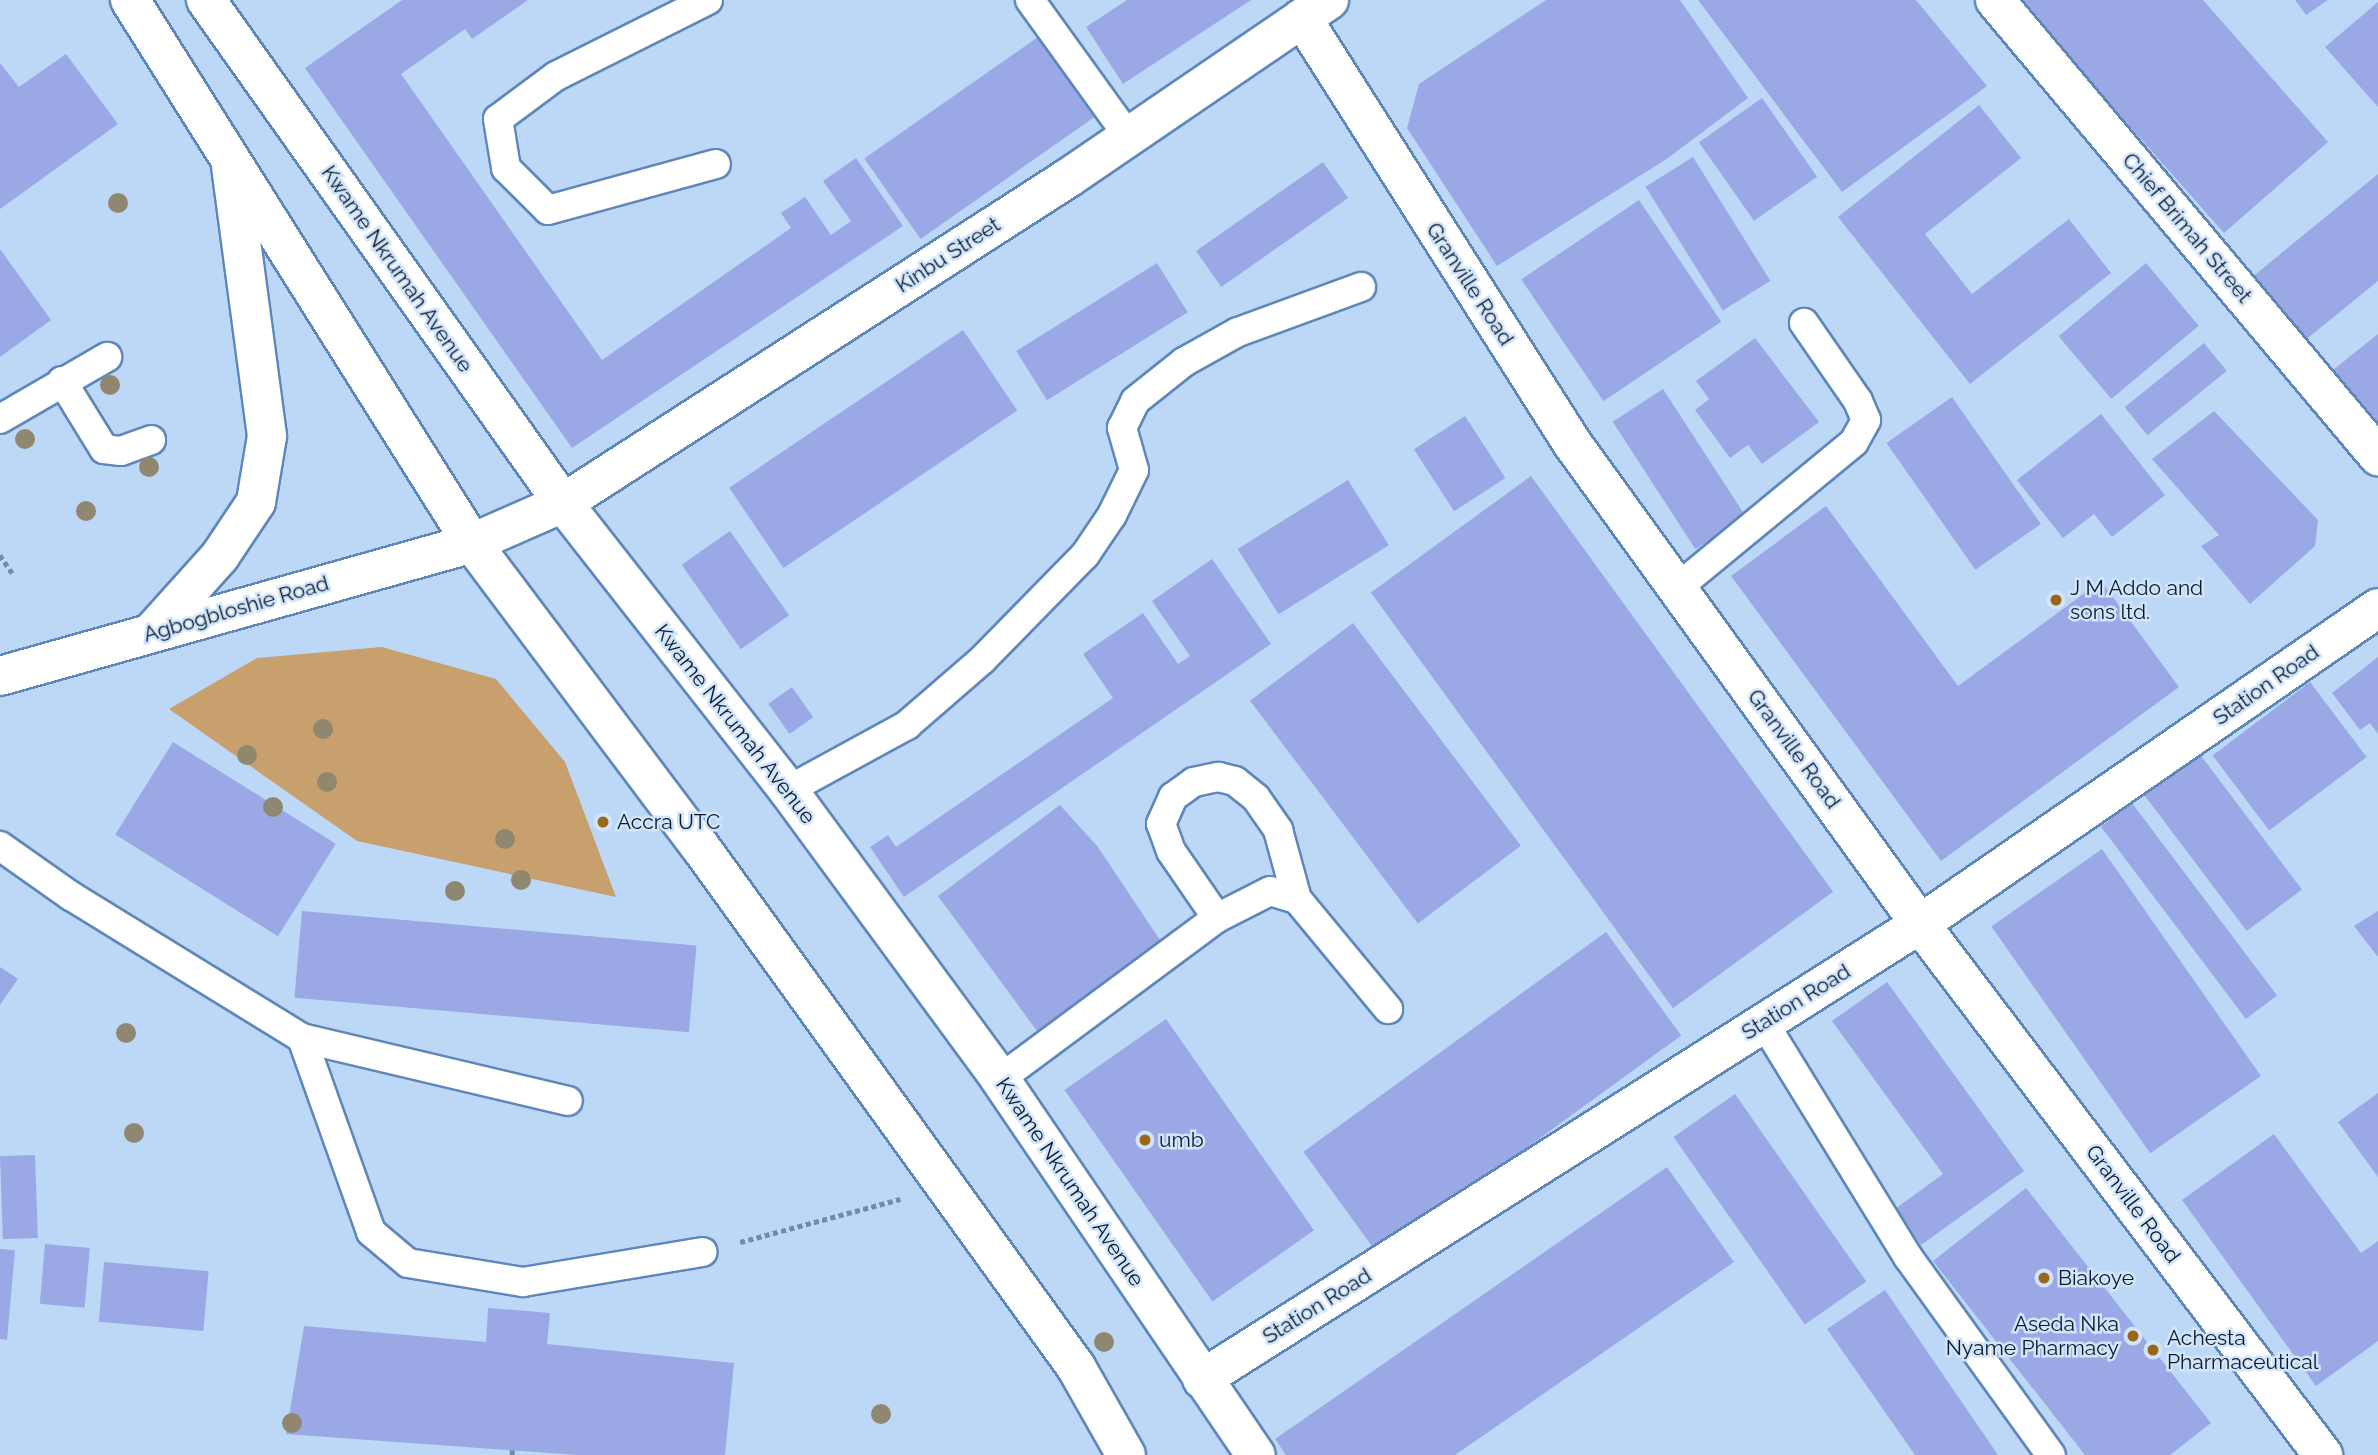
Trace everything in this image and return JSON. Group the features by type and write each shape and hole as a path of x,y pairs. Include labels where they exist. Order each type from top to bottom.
{"street":[{"path":"130,0 230,155 346,348 472,543 699,845 1076,1367 1126,1455"},
{"name":"Kwame Nkrumah Avenue","path":"206,0 563,503 788,790 1000,1079 1202,1380 1256,1455"},
{"name":"Chief Brimah Street","path":"1995,0 2378,456"},
{"name":"Kinbu Street","path":"472,543 563,503 1128,136 1316,9"},
{"name":"Granville Road","path":"1316,9 1572,443 1920,924 2323,1455"},
{"path":"151,633 220,556 256,502 263,462 267,436 230,155"},
{"name":"Agbogbloshie Road","path":"0,676 472,543"},
{"name":"Station Road","path":"1202,1380 1920,924 2378,608"}],"lane":[{"path":"708,0 658,8 556,76 498,119 506,169 548,210 716,164"},
{"path":"1030,0 1128,136"},
{"path":"788,790 907,725 982,660 1085,555 1112,515 1134,470 1122,428 1135,401 1184,362 1238,332 1361,287"},
{"path":"1677,588 1854,442 1866,420 1858,401 1804,323"},
{"path":"0,419 107,357"},
{"path":"62,381 104,449 121,451 151,440"},
{"path":"1217,918 1171,851 1161,824 1173,797 1194,782 1218,777 1235,781 1256,799 1278,830 1297,899 1388,1009"},
{"path":"0,846 71,896 302,1038 568,1101"},
{"path":"1000,1079 1217,918 1270,891 1297,899"},
{"path":"1764,1023 1908,1257 2051,1455"},
{"path":"302,1038 371,1233 408,1263 523,1282 703,1252"}],"path":[{"path":"0,555 12,573"},
{"path":"703,1252 945,1186"}],"shaded area":[{"path":"382,647 496,679 565,762 616,897 357,841 169,709 257,658"}],"building":[{"path":"402,0 528,0 472,39 465,29 401,74 602,360 791,228 781,213 805,197 831,235 851,221 823,181 856,158 903,226 572,448 305,68"},
{"path":"1127,0 1251,0 1123,84 1086,27"},
{"path":"1546,0 1680,0 1748,98 1668,158 1497,266 1407,128 1419,84"},
{"path":"1698,0 1916,0 1987,86 1842,192"},
{"path":"2018,0 2203,0 2328,142 2224,233"},
{"path":"2295,0 2328,0 2306,15"},
{"path":"2378,2 2378,107 2325,47"},
{"path":"1038,37 1094,117 921,239 864,159"},
{"path":"66,54 118,124 0,209 0,63 19,87"},
{"path":"1762,98 1817,177 1754,221 1699,142"},
{"path":"1979,105 2021,158 1925,234 1972,294 2069,219 2111,273 1970,384 1838,217"},
{"path":"1693,157 1770,281 1723,310 1646,187"},
{"path":"1323,162 1348,198 1221,287 1196,251"},
{"path":"2378,174 2378,281 2303,342 2251,278"},
{"path":"1639,200 1721,322 1603,401 1521,279"},
{"path":"0,249 51,320 0,357"},
{"path":"1157,263 1188,312 1047,400 1016,351"},
{"path":"2146,263 2199,326 2111,399 2059,336"},
{"path":"963,330 1017,410 783,568 729,488"},
{"path":"2378,334 2378,431 2333,370"},
{"path":"1755,338 1819,422 1762,464 1748,445 1730,458 1695,410 1709,399 1696,381"},
{"path":"2204,343 2227,371 2147,435 2125,407"},
{"path":"1663,389 1746,516 1695,549 1613,422"},
{"path":"1952,397 2041,524 1975,570 1886,443"},
{"path":"2214,411 2318,520 2315,546 2250,604 2201,546 2219,535 2152,459"},
{"path":"2101,414 2165,495 2112,537 2094,514 2063,538 2017,480"},
{"path":"1465,416 1505,478 1454,511 1414,449"},
{"path":"1531,476 1833,892 1673,1008 1371,592"},
{"path":"1348,480 1389,545 1279,614 1238,549"},
{"path":"1826,506 1958,686 2101,581 2179,687 1941,861 1731,576"},
{"path":"730,531 789,615 741,649 682,565"},
{"path":"1212,559 1271,644 904,897 870,847 888,835 896,847 1113,698 1083,654 1143,613 1178,664 1190,656 1152,601"},
{"path":"1353,623 1521,846 1418,923 1250,701"},
{"path":"2378,657 2378,734 2370,723 2360,730 2332,693"},
{"path":"2310,682 2367,757 2269,830 2213,755"},
{"path":"792,687 813,717 789,734 768,704"},
{"path":"173,742 336,844 278,936 115,834"},
{"path":"2199,753 2302,890 2247,931 2144,795"},
{"path":"2132,803 2277,995 2246,1019 2101,826"},
{"path":"1060,805 1098,847 1160,940 1037,1031 938,896"},
{"path":"2102,849 2261,1076 2150,1153 1991,926"},
{"path":"302,911 696,946 689,1032 294,998"},
{"path":"2378,911 2378,957 2354,926"},
{"path":"1606,932 1681,1036 1379,1255 1303,1152"},
{"path":"0,967 18,979 0,1005"},
{"path":"1887,982 2024,1171 1921,1245 1895,1209 1943,1174 1832,1021"},
{"path":"1166,1019 1314,1230 1212,1301 1064,1090"},
{"path":"2378,1093 2378,1177 2338,1122"},
{"path":"1735,1094 1866,1282 1805,1325 1674,1137"},
{"path":"2274,1134 2361,1253 2378,1241 2378,1341 2316,1386 2182,1200"},
{"path":"35,1155 38,1238 3,1239 0,1156"},
{"path":"1667,1167 1734,1262 1455,1455 1286,1455 1275,1439"},
{"path":"2026,1188 2211,1423 2170,1455 2085,1455 1933,1261"},
{"path":"45,1244 90,1248 85,1308 40,1304"},
{"path":"0,1249 15,1250 7,1340 0,1339"},
{"path":"104,1262 209,1271 203,1331 99,1322"},
{"path":"1885,1290 1998,1455 1915,1455 1827,1329"},
{"path":"488,1308 550,1313 547,1344 734,1363 725,1455 577,1455 286,1434 304,1326 486,1342"}],"place":[{"name":"J M Addo and sons ltd.","path":"2056,600"},
{"name":"Accra UTC","path":"603,822"},
{"name":"umb","path":"1145,1140"},
{"name":"Biakoye","path":"2044,1278"},
{"name":"Aseda Nka Nyame Pharmacy","path":"2133,1336"},
{"name":"Achesta Pharmaceutical","path":"2153,1350"}]}
